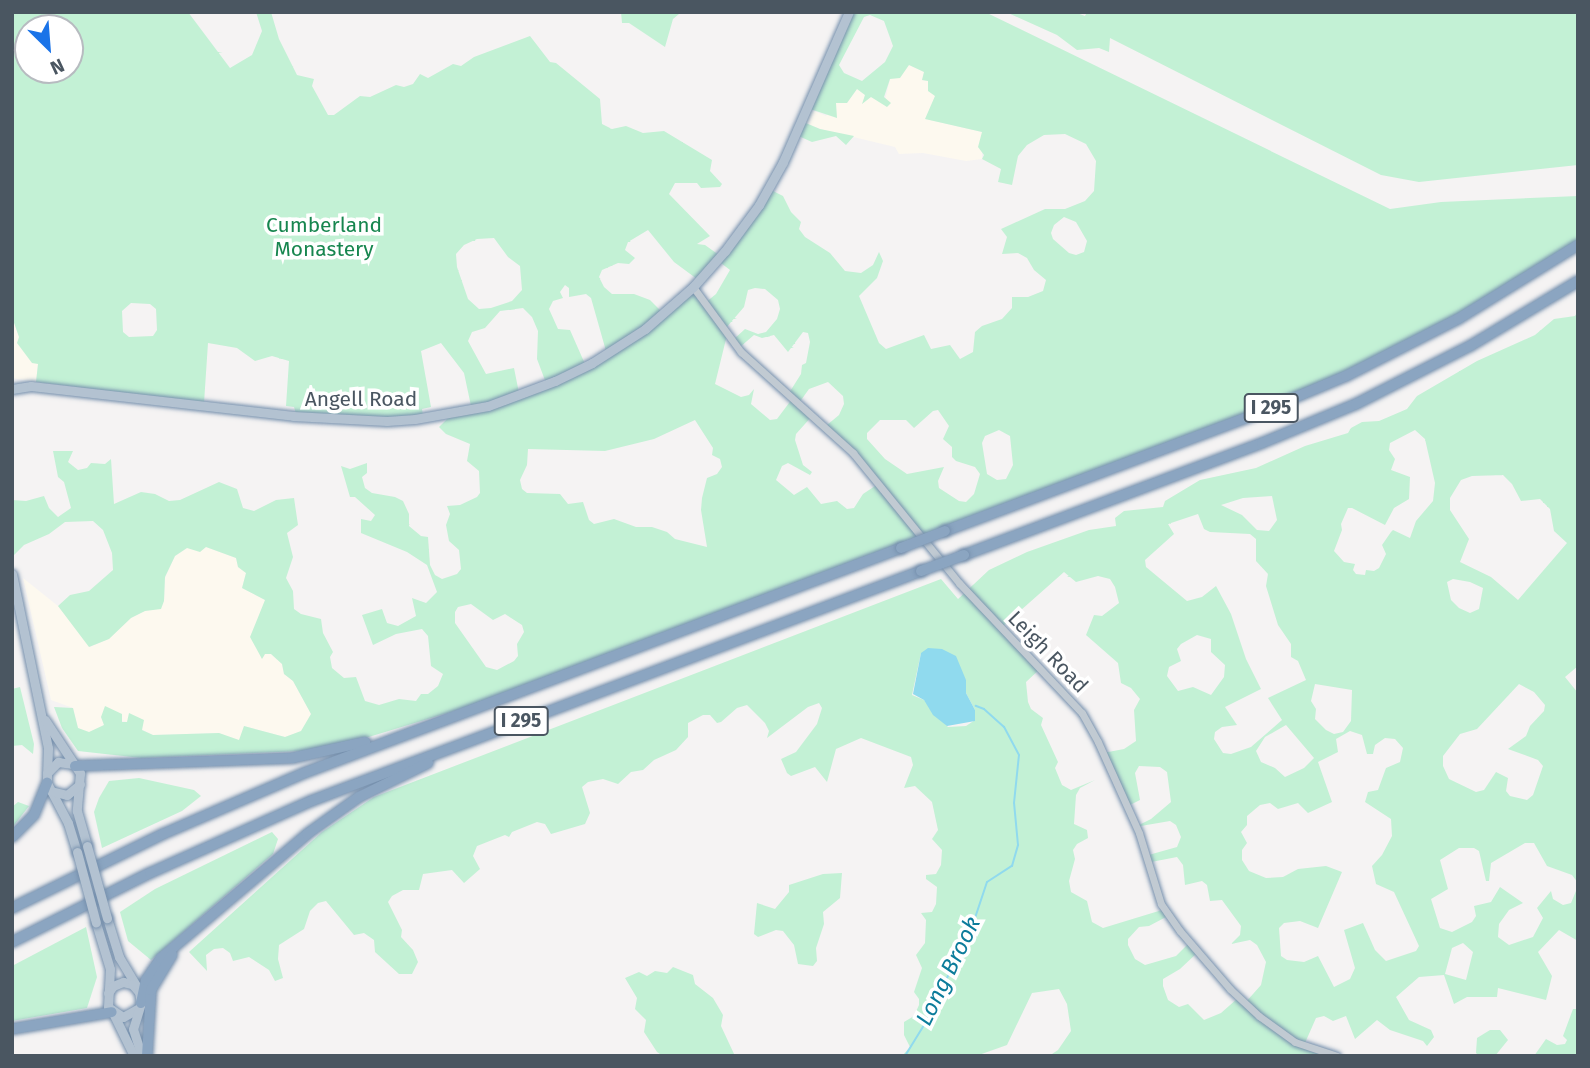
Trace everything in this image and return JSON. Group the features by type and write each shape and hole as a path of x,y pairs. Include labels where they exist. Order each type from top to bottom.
{"highway":[{"name":"I 295","path":"12,908 222,808 422,727 1253,415 1346,376 1458,319 1578,245"},
{"name":"I 295","path":"12,942 150,873 265,821 500,729 1262,443 1356,404 1481,340 1578,281"},
{"path":"74,765 292,758 333,751 422,727"},
{"path":"140,1001 153,967 344,805 500,729"},
{"path":"12,837 34,815 48,782"},
{"path":"144,1056 152,986 160,970 188,937"},
{"path":"12,1028 113,1013"}],"main road":[{"name":"Angell Road","path":"12,389 31,386 327,419 415,419 488,406 565,376 645,329 693,287 725,251 759,205 788,152 849,12"},
{"path":"12,574 42,715 48,751 48,782 65,817 77,852 110,969 107,1004 134,1056"},
{"path":"42,715 80,773 77,811 117,951 140,1001"},
{"path":"48,782 58,762 74,765"},
{"path":"48,782 57,794 67,795 80,783"},
{"path":"108,994 113,986 123,982 134,985 140,1001 133,1032 144,1056"},
{"path":"113,1013 127,1017 140,1001"}],"street":[{"name":"Leigh Road","path":"693,287 741,352 853,453 959,583 1082,713 1134,822 1161,904 1180,930 1230,989 1259,1017 1296,1042 1336,1056"}],"shaded area":[{"path":"909,65 924,72 922,80 928,81 935,96 926,119 982,132 982,159 966,161 923,153 899,154 895,147 820,129 801,121 807,108 826,116 836,102 847,103 857,89 865,95 863,103 870,97 885,100 890,79"},
{"path":"12,317 19,337 38,364 36,382 12,378"},
{"path":"206,547 236,558 238,567 246,573 242,588 265,600 258,623 263,658 265,654 271,654 282,664 284,674 293,681 311,714 302,731 285,737 244,726 240,741 219,733 153,735 127,722 101,717 104,725 97,730 89,733 78,728 73,708 51,700 23,578 58,606 90,647 108,639 131,618 164,601 165,578 175,556 187,548"}],"green space":[{"name":"Cumberland Monastery","path":"12,12 188,12 230,68 252,55 262,31 256,12 271,12 279,39 297,75 314,79 312,86 328,115 334,115 360,96 370,97 396,85 404,87 413,84 420,74 428,78 453,64 461,66 474,57 530,36 550,62 556,63 600,99 602,124 612,129 626,126 643,133 664,131 712,160 710,171 722,184 720,187 701,188 697,183 675,183 669,194 710,236 697,244 705,245 719,255 767,188 783,196 791,212 801,222 799,229 805,237 830,253 845,271 861,273 873,265 879,252 883,261 877,278 859,296 879,343 886,349 924,335 931,349 950,345 960,359 973,352 975,332 982,326 1002,319 1012,308 1012,297 1028,297 1043,291 1046,280 1034,270 1027,258 1018,253 1002,254 1007,237 1001,229 1045,209 1065,209 1085,201 1094,191 1096,161 1086,144 1065,134 1044,135 1027,145 1018,156 1012,185 998,182 1001,169 982,159 984,155 978,147 982,132 925,119 935,96 928,91 928,81 922,80 924,72 909,65 900,78 890,79 884,97 891,103 887,107 871,97 862,104 865,95 857,89 847,103 836,103 837,118 807,108 850,12 985,12 1390,209 1441,202 1578,196 1578,241 1480,303 1330,382 464,708 326,750 141,758 78,751 62,728 54,707 73,708 78,728 89,732 104,725 101,717 105,706 122,714 122,722 127,722 129,713 144,720 142,730 153,735 219,733 239,740 244,726 285,737 301,731 311,714 293,681 284,674 282,664 271,654 265,654 262,659 250,637 265,600 242,588 246,573 238,567 236,558 206,547 200,552 187,548 175,556 165,577 161,609 145,611 131,618 109,639 89,647 58,606 70,595 89,591 113,570 112,553 103,530 93,521 65,522 49,534 24,545 12,557 12,500 26,501 44,496 49,508 58,517 71,508 64,482 58,477 53,451 73,451 68,462 78,470 87,468 91,463 105,464 111,459 114,504 141,492 155,494 169,501 180,500 219,482 237,489 243,508 254,511 276,500 294,498 298,525 287,533 293,557 286,578 293,591 294,609 301,614 321,619 323,633 333,652 330,657 332,668 344,678 356,677 365,701 379,705 399,699 416,701 421,694 428,694 438,686 443,674 431,666 428,636 422,629 396,634 373,645 362,615 382,609 387,623 398,626 416,616 412,598 426,603 437,592 427,565 407,552 361,533 361,519 371,521 375,515 355,497 350,497 341,466 350,469 367,463 367,473 362,477 365,488 372,493 403,501 409,514 409,526 421,536 428,537 430,565 435,575 442,579 457,574 461,569 459,550 449,541 446,525 450,514 447,506 460,505 477,497 480,493 479,471 467,461 470,444 446,434 439,427 450,416 471,406 464,373 441,343 421,351 431,407 422,409 423,415 406,418 296,414 294,407 286,406 289,361 272,356 255,361 237,348 208,343 204,403 36,382 38,364 32,363 17,343 19,337 12,317","holes":["870,15 884,21 893,46 885,62 862,81 844,73 839,65 864,17","1064,217 1076,222 1087,241 1084,252 1076,255 1069,253 1053,239 1051,233 1054,225","648,230 674,262 697,279 717,260 730,270 716,294 705,303 692,287 661,311 650,300 634,294 612,294 604,287 599,277 602,270 618,263 629,264 635,258 625,250 628,242","494,238 508,257 520,266 522,290 512,301 479,309 468,299 457,267 456,254 464,245 477,239","565,285 569,288 569,297 586,294 591,298 606,351 585,364 570,330 558,329 549,309 553,301 563,298 560,292","755,288 765,289 778,300 780,309 777,319 766,332 758,334 745,329 733,340 740,347 754,335 762,338 774,335 788,352 803,332 808,333 810,342 806,363 802,365 801,374 789,393 792,399 777,419 770,420 751,404 754,389 749,395 741,397 715,384 727,335 725,329 744,307 748,290","131,303 150,304 156,309 157,330 153,336 129,337 123,332 122,311","523,308 532,317 538,331 537,359 546,383 519,393 514,368 486,374 468,341 472,332 485,328 500,311","828,382 843,396 844,404 839,415 827,425 878,484 863,494 854,508 847,509 837,501 821,504 807,487 794,495 776,480 782,466 788,463 810,475 812,472 803,465 795,440 796,434 813,415 799,403 809,389","938,410 949,426 943,439 952,447 952,457 975,467 980,474 974,494 966,502 959,501 939,488 938,481 944,467 907,474 885,459 867,439 867,433 880,420 906,420 914,428 933,411","695,420 713,448 712,455 720,459 722,467 717,474 707,478 702,498 701,510 707,547 675,539 667,532 652,527 636,527 614,519 594,524 589,520 583,502 568,504 560,494 527,493 522,489 520,480 527,465 528,449 605,451 654,439","999,430 1010,436 1013,465 1006,479 997,480 987,474 982,443 985,436","471,604 493,620 505,614 522,625 524,632 517,644 518,656 497,670 486,667 455,623 458,607"]},
{"path":"621,12 679,14 673,19 665,47 629,23 622,23"},
{"path":"1006,12 1074,12 1085,16 1087,12 1578,12 1578,165 1419,182 1381,175 1110,38 1109,52 1099,48 1077,50 1057,35"},
{"path":"801,121 820,129 854,136 846,145 836,136 812,142 794,134"},
{"path":"1578,311 1578,666 1565,677 1578,693 1578,883 1572,875 1547,866 1534,843 1525,843 1491,863 1489,881 1486,881 1479,851 1474,848 1459,848 1440,860 1448,889 1431,899 1440,928 1452,932 1472,922 1476,916 1474,906 1491,902 1500,887 1523,903 1509,910 1499,924 1498,937 1509,945 1533,937 1543,918 1537,908 1551,891 1553,899 1563,905 1571,903 1578,886 1578,941 1559,930 1538,952 1552,976 1546,1000 1498,988 1497,997 1467,997 1454,1004 1444,975 1419,977 1396,997 1409,1020 1431,1030 1434,1037 1427,1046 1423,1041 1390,1030 1377,1020 1355,1039 1346,1016 1333,1021 1324,1016 1316,1018 1305,1043 1326,1056 1049,1056 1058,1050 1071,1031 1067,1004 1059,989 1032,993 1007,1045 976,1056 902,1056 910,1047 904,1035 904,1022 914,1016 919,1005 919,999 914,992 922,968 916,955 925,943 926,920 921,913 932,912 936,904 937,887 926,879 926,875 936,874 941,865 942,850 932,839 938,830 932,802 915,786 904,788 913,765 911,757 861,738 836,749 827,782 815,767 791,776 787,773 781,759 796,752 817,724 822,708 819,703 808,707 767,738 769,731 765,723 747,705 737,708 717,723 710,715 703,715 688,723 688,737 676,750 654,760 643,770 631,772 618,784 603,779 588,782 582,787 590,813 585,824 551,834 545,824 537,822 512,832 509,837 505,835 477,846 473,856 480,869 464,883 452,870 423,874 419,890 403,890 392,896 388,902 402,930 401,937 413,950 418,962 412,974 399,974 375,952 374,940 364,933 354,935 326,901 318,903 310,911 304,929 279,945 278,959 283,978 275,981 269,970 249,957 233,961 230,953 223,948 214,949 206,955 207,971 189,952 322,832 374,797 941,579 958,599 989,570 1027,552 1089,530 1116,526 1115,518 1124,511 1163,507 1165,501 1200,480 1256,468 1305,446 1348,433 1362,422 1379,421 1407,409 1417,396 1477,361 1535,335 1554,319 1575,316","holes":["1415,430 1425,439 1435,483 1433,501 1416,521 1410,538 1393,530 1391,532 1382,545 1386,554 1379,568 1374,571 1366,570 1365,575 1356,574 1353,570 1355,564 1344,562 1334,551 1342,530 1341,524 1348,508 1352,508 1385,525 1394,508 1409,499 1410,477 1391,470 1395,459 1389,450 1390,443","1503,475 1512,484 1521,501 1540,499 1550,509 1554,531 1567,543 1518,600 1491,577 1460,562 1469,539 1450,510 1450,498 1461,480 1472,476","1272,496 1277,520 1269,531 1257,530 1242,515 1221,505 1243,498","1198,514 1204,529 1210,532 1250,534 1256,539 1256,561 1268,574 1266,586 1278,625 1291,644 1291,657 1298,661 1306,680 1268,698 1282,720 1251,747 1231,754 1223,753 1214,739 1215,732 1222,727 1237,725 1225,707 1261,689 1246,659 1231,614 1216,586 1202,597 1187,601 1146,567 1145,560 1174,534 1168,524","1064,572 1076,582 1098,576 1110,579 1119,603 1102,616 1094,615 1086,635 1118,663 1121,683 1131,688 1140,699 1134,710 1136,741 1124,749 1103,753 1128,806 1140,800 1135,773 1139,766 1160,767 1167,772 1171,802 1151,819 1135,827 1170,821 1176,825 1181,837 1177,847 1145,856 1146,863 1177,857 1183,865 1185,885 1202,881 1207,885 1210,901 1222,900 1241,926 1240,935 1231,944 1250,940 1257,945 1266,962 1261,985 1245,1003 1238,998 1221,1013 1204,1020 1188,1004 1179,1007 1168,1000 1163,979 1180,969 1197,953 1188,944 1176,956 1145,965 1135,959 1128,945 1128,939 1139,927 1149,926 1166,917 1162,910 1103,928 1092,922 1087,901 1071,892 1069,881 1075,859 1073,850 1077,844 1088,838 1087,830 1074,824 1076,795 1080,788 1095,780 1071,790 1062,785 1055,768 1058,762 1041,725 1043,718 1031,709 1028,702 1026,682 1041,668 1002,627","1453,579 1483,588 1479,609 1470,613 1451,600 1447,582","1197,635 1211,639 1211,652 1225,665 1224,677 1211,695 1193,687 1178,691 1167,676 1169,667 1181,661 1177,649 1181,644","921,653 966,680 966,693 975,710 975,720 966,726 948,727 924,700 912,695","1315,684 1352,690 1351,721 1343,732 1334,734 1315,719 1316,709 1311,701","1519,684 1534,692 1545,705 1544,711 1530,726 1526,736 1508,749 1538,760 1543,766 1533,795 1527,800 1510,796 1506,791 1508,778 1496,772 1484,790 1476,792 1449,779 1443,766 1443,756 1460,734 1477,729","1286,725 1314,758 1304,768 1285,777 1275,768 1261,762 1256,751 1265,737","1350,731 1362,735 1367,754 1373,754 1375,745 1385,738 1395,739 1403,748 1400,762 1386,768 1378,790 1368,792 1365,802 1391,819 1392,836 1382,855 1372,866 1376,884 1394,892 1419,946 1416,951 1386,961 1375,950 1363,923 1344,930 1355,968 1350,979 1334,987 1318,956 1304,962 1287,960 1281,956 1279,928 1284,923 1300,921 1318,928 1342,872 1326,866 1298,869 1283,877 1266,878 1249,871 1242,860 1242,850 1247,843 1241,832 1247,825 1247,816 1260,805 1270,803 1278,809 1298,803 1308,813 1332,802 1318,762 1338,752 1336,739","1463,943 1473,952 1466,980 1445,974 1452,948"]},
{"path":"20,687 34,744 33,754 22,745 12,746 12,689"},
{"path":"139,778 194,790 201,796 182,811 102,848 94,812 99,798 109,781"},
{"path":"18,802 29,806 12,828 12,807"},
{"path":"272,832 278,839 273,854 151,960 128,941 120,912 155,889"},
{"path":"842,873 840,898 823,912 824,924 816,948 817,961 813,966 798,964 794,945 783,931 776,930 758,937 754,934 757,903 775,909 789,892 789,885 823,874"},
{"path":"86,927 97,977 87,1008 12,1021 12,966"},
{"path":"673,967 693,975 695,984 713,998 723,1015 721,1026 735,1056 663,1056 657,1052 644,1032 646,1020 635,1009 637,998 625,978 639,972 647,976 655,971 667,973"},
{"path":"1573,1009 1578,1009 1578,1056 1534,1056 1546,1039 1557,1045 1565,1044 1567,1040 1563,1036"},
{"path":"1490,1030 1500,1030 1508,1040 1495,1056 1479,1056 1476,1053 1477,1038"}],"water":[{"path":"928,648 942,649 956,656 966,680 966,693 975,710 975,721 947,726 933,715 924,700 913,694 921,653"}],"waterway":[{"name":"Long Brook","path":"905,1056 929,1017 938,994 967,942 987,882 1012,866 1018,845 1014,803 1019,755 1004,727 984,709 976,706"}]}
